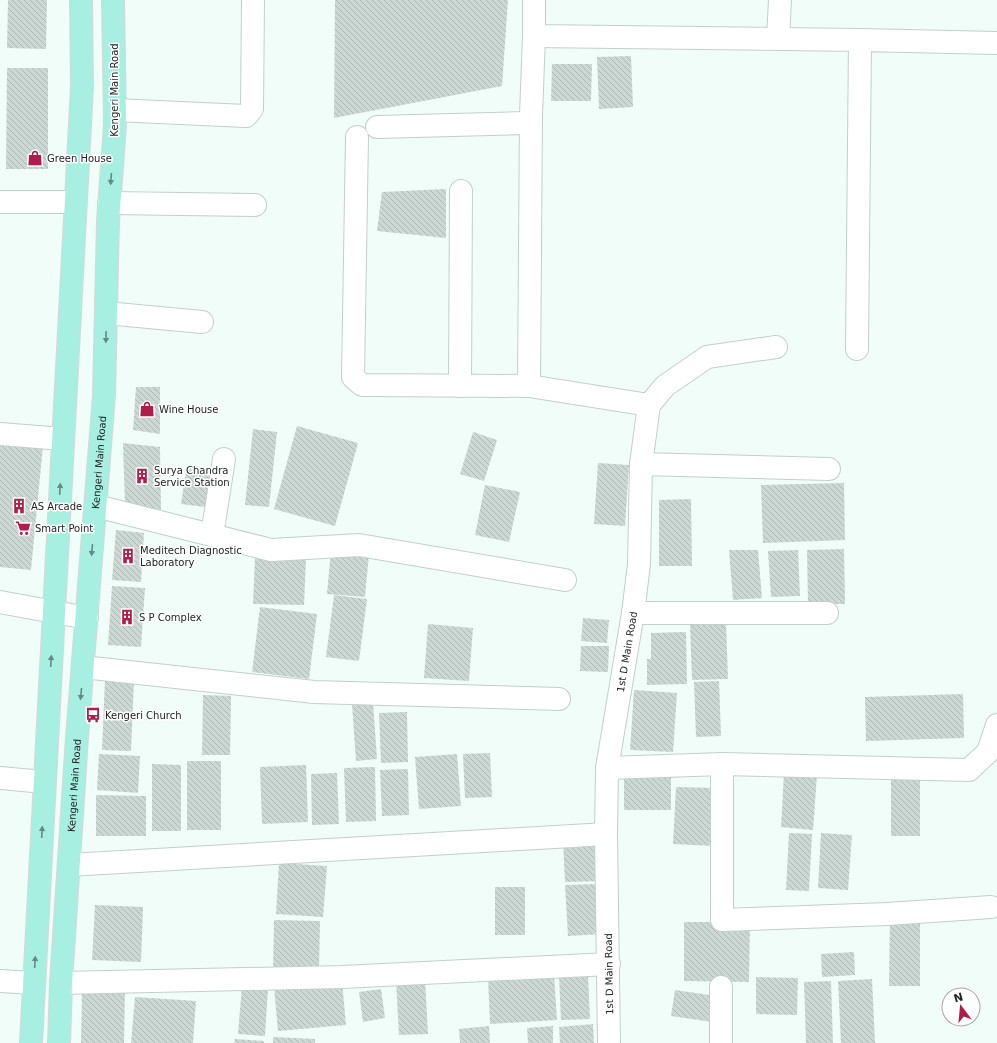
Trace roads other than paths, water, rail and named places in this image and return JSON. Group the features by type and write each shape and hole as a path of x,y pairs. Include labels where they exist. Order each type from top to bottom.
{"main road":[{"path":"31,1043 82,87 81,0"},
{"name":"Kengeri Main Road","path":"59,1043 61,983 69,865 104,395 109,203 114,110 113,0"}],"street":[{"path":"114,110 246,116 252,109 253,0"},
{"path":"529,386 531,115 534,0"},
{"path":"778,39 780,0"},
{"path":"534,36 997,43"},
{"path":"857,349 860,40"},
{"path":"377,127 523,124 530,121 531,115"},
{"path":"357,137 353,377 362,385 529,386 649,405 665,386 707,357 776,346"},
{"path":"460,386 461,191"},
{"path":"0,202 75,202"},
{"path":"109,203 255,205"},
{"path":"106,313 202,322"},
{"name":"1st D Main Road","path":"609,1043 606,834 607,768 633,613 639,564 640,464 649,405"},
{"path":"0,434 63,439"},
{"path":"212,535 224,459"},
{"path":"640,464 829,469"},
{"path":"96,506 270,550 359,545 565,580"},
{"path":"0,602 87,618"},
{"path":"633,613 827,613"},
{"path":"83,667 314,692 559,700"},
{"path":"607,768 722,764 969,770 988,752 997,725"},
{"path":"722,764 722,920 887,914 991,907"},
{"path":"0,778 44,782"},
{"path":"69,865 606,834"},
{"path":"61,983 342,977 609,964"},
{"path":"0,981 34,983"},
{"path":"721,987 721,1043"}],"place":[{"name":"Green House","path":"35,158"},
{"name":"Wine House","path":"147,409"},
{"name":"Surya Chandra Service Station","path":"142,476"},
{"name":"AS Arcade","path":"19,506"},
{"name":"Smart Point","path":"23,528"},
{"name":"Meditech Diagnostic Laboratory","path":"128,556"},
{"name":"S P Complex","path":"127,617"},
{"name":"Kengeri Church","path":"93,715"}]}
